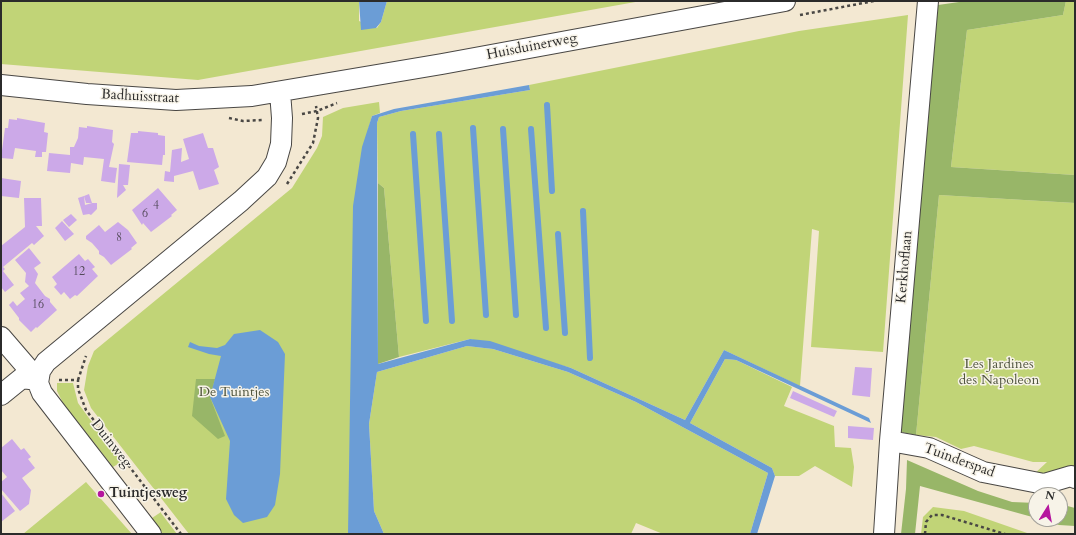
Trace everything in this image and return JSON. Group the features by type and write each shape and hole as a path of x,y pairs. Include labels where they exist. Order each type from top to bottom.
{"street":[{"name":"Huisduinerweg","path":"280,92 528,57 785,1"},
{"name":"Kerkhoflaan","path":"884,534 890,441 928,1"},
{"name":"Badhuisstraat","path":"1,85 87,94 176,100 252,96 280,92"},
{"path":"38,380 42,368 46,362 246,197 267,177 274,167 281,144 282,118 280,92"},
{"path":"1,336 38,380"},
{"path":"1,395 22,378 38,380"},
{"name":"Duinweg","path":"38,380 42,393 151,534"},
{"name":"Tuinderspad","path":"890,441 929,448 983,472 1044,484 1071,476 1075,478"}],"path":[{"name":"Duinweg","path":"38,380 78,380 78,389 86,410 181,534"},
{"path":"924,534 926,522 929,518 932,515 942,514 1005,534"}],"green space":[{"path":"1,1 359,1 359,21 377,28 381,22 387,1 641,1 198,80 1,64"},
{"path":"966,1 1066,1 1063,15 967,30 951,167 1075,175 1075,203 939,195 916,435 901,432 938,5"},
{"path":"1066,1 1075,1 1075,175 951,167 967,30 1063,15"},
{"path":"908,15 883,352 811,347 819,231 812,229 800,386 724,350 685,420 571,368 470,339 399,357 384,188 378,183 377,123 379,117 401,111 530,90 529,85 799,31"},
{"name":"De Tuintjes","path":"379,102 380,113 372,116 368,130 353,534 189,534 91,408 84,390 88,366 94,351 292,188 317,148 322,136 323,117 343,108"},
{"path":"378,183 384,188 399,357 378,364"},
{"name":"Les Jardines des Napoleon","path":"939,195 1075,203 1075,474 1032,476 1047,462 1033,462 974,446 961,449 936,437 916,435"},
{"path":"467,346 493,349 568,372 636,402 768,473 750,534 663,534 636,523 631,534 384,534 374,511 369,424 377,372"},
{"path":"725,359 736,360 792,387 784,406 834,426 835,447 851,448 854,467 852,487 815,466 799,476 775,476 772,468 690,423"},
{"path":"196,379 215,379 210,397 225,436 218,439 192,416"},
{"path":"57,383 73,383 78,403 121,462 113,467 63,403 57,391"},
{"path":"907,460 978,491 1012,502 1028,503 1028,516 920,486 915,534 901,534 906,489"},
{"path":"86,482 132,534 23,534"},
{"path":"1068,506 1075,508 1075,526 1068,526"},
{"path":"933,507 964,511 1030,534 921,534 923,517"},
{"path":"161,512 177,534 163,534 152,518"}],"water":[{"path":"359,1 387,1 381,22 376,28 361,30"},
{"path":"529,85 530,90 401,111 379,117 377,123 378,364 470,339 490,341 571,368 685,420 724,350 869,418 871,423 736,360 725,359 690,423 772,468 775,476 757,534 750,534 768,473 636,402 568,372 493,349 467,346 377,372 369,424 374,511 384,534 348,534 353,206 362,147 372,116 394,109"},
{"path":"260,330 278,342 285,354 280,474 275,505 267,517 243,523 234,515 226,499 230,441 210,397 221,356 209,354 188,347 190,342 199,346 217,348 225,345 234,334"}],"building":[{"path":"17,118 45,123 44,132 48,133 46,152 42,152 42,157 35,157 36,151 15,148 13,159 1,158 5,128 8,128 9,119 17,120"},
{"path":"87,126 113,130 112,142 114,144 109,167 117,168 115,183 101,181 104,159 84,157 83,165 71,163 70,173 47,171 49,153 70,155 70,147 74,147 78,138 79,127 87,128"},
{"path":"138,131 158,133 158,135 165,136 165,155 163,155 162,165 127,162 131,133 138,133"},
{"path":"203,133 208,148 213,148 219,167 214,170 219,184 199,190 193,171 174,176 174,182 164,181 165,171 170,172 172,150 182,148 181,162 189,159 183,139"},
{"path":"119,164 130,165 128,185 123,185 126,190 117,198"},
{"path":"1,178 21,181 19,198 1,196"},
{"path":"158,188 177,210 171,215 172,216 151,232 143,223 142,225 132,210"},
{"path":"89,194 92,203 86,203 84,196"},
{"path":"84,196 85,205 97,203 97,209 91,215 83,215 78,198"},
{"path":"24,198 41,198 42,226 36,226 44,236 34,245 32,243 3,267 5,269 3,271 14,285 5,292 1,287 1,246 25,227"},
{"path":"71,214 77,220 69,227 63,220"},
{"path":"62,221 74,234 65,241 55,228"},
{"path":"118,222 128,230 137,243 131,248 132,249 111,265 99,254 99,251 92,243 86,239 86,236 99,225 105,232"},
{"path":"29,248 41,263 34,268 38,274 35,283 45,296 50,299 50,302 57,310 31,332 19,320 9,305 13,301 17,306 25,299 20,293 29,286 25,282 26,273 15,260"},
{"path":"79,254 85,261 88,259 95,267 92,269 98,276 77,296 75,295 70,299 64,292 61,295 54,287 57,284 52,277"},
{"path":"855,367 872,368 870,397 852,395"},
{"path":"793,391 837,411 834,417 790,398"},
{"path":"848,426 874,428 873,440 848,438"},
{"path":"12,439 21,450 24,448 31,457 28,459 35,468 22,478 31,490 29,504 20,511 1,489 1,482 7,477 1,470 1,448"},
{"path":"1,493 15,511 1,522"}],"waterway":[{"path":"547,105 552,191"},
{"path":"473,128 486,315"},
{"path":"503,129 516,315"},
{"path":"531,129 546,328"},
{"path":"413,134 426,321"},
{"path":"439,134 452,321"},
{"path":"583,211 590,358"},
{"path":"558,234 565,333"}],"place":[{"name":"Tuintjesweg","path":"101,494"}]}
